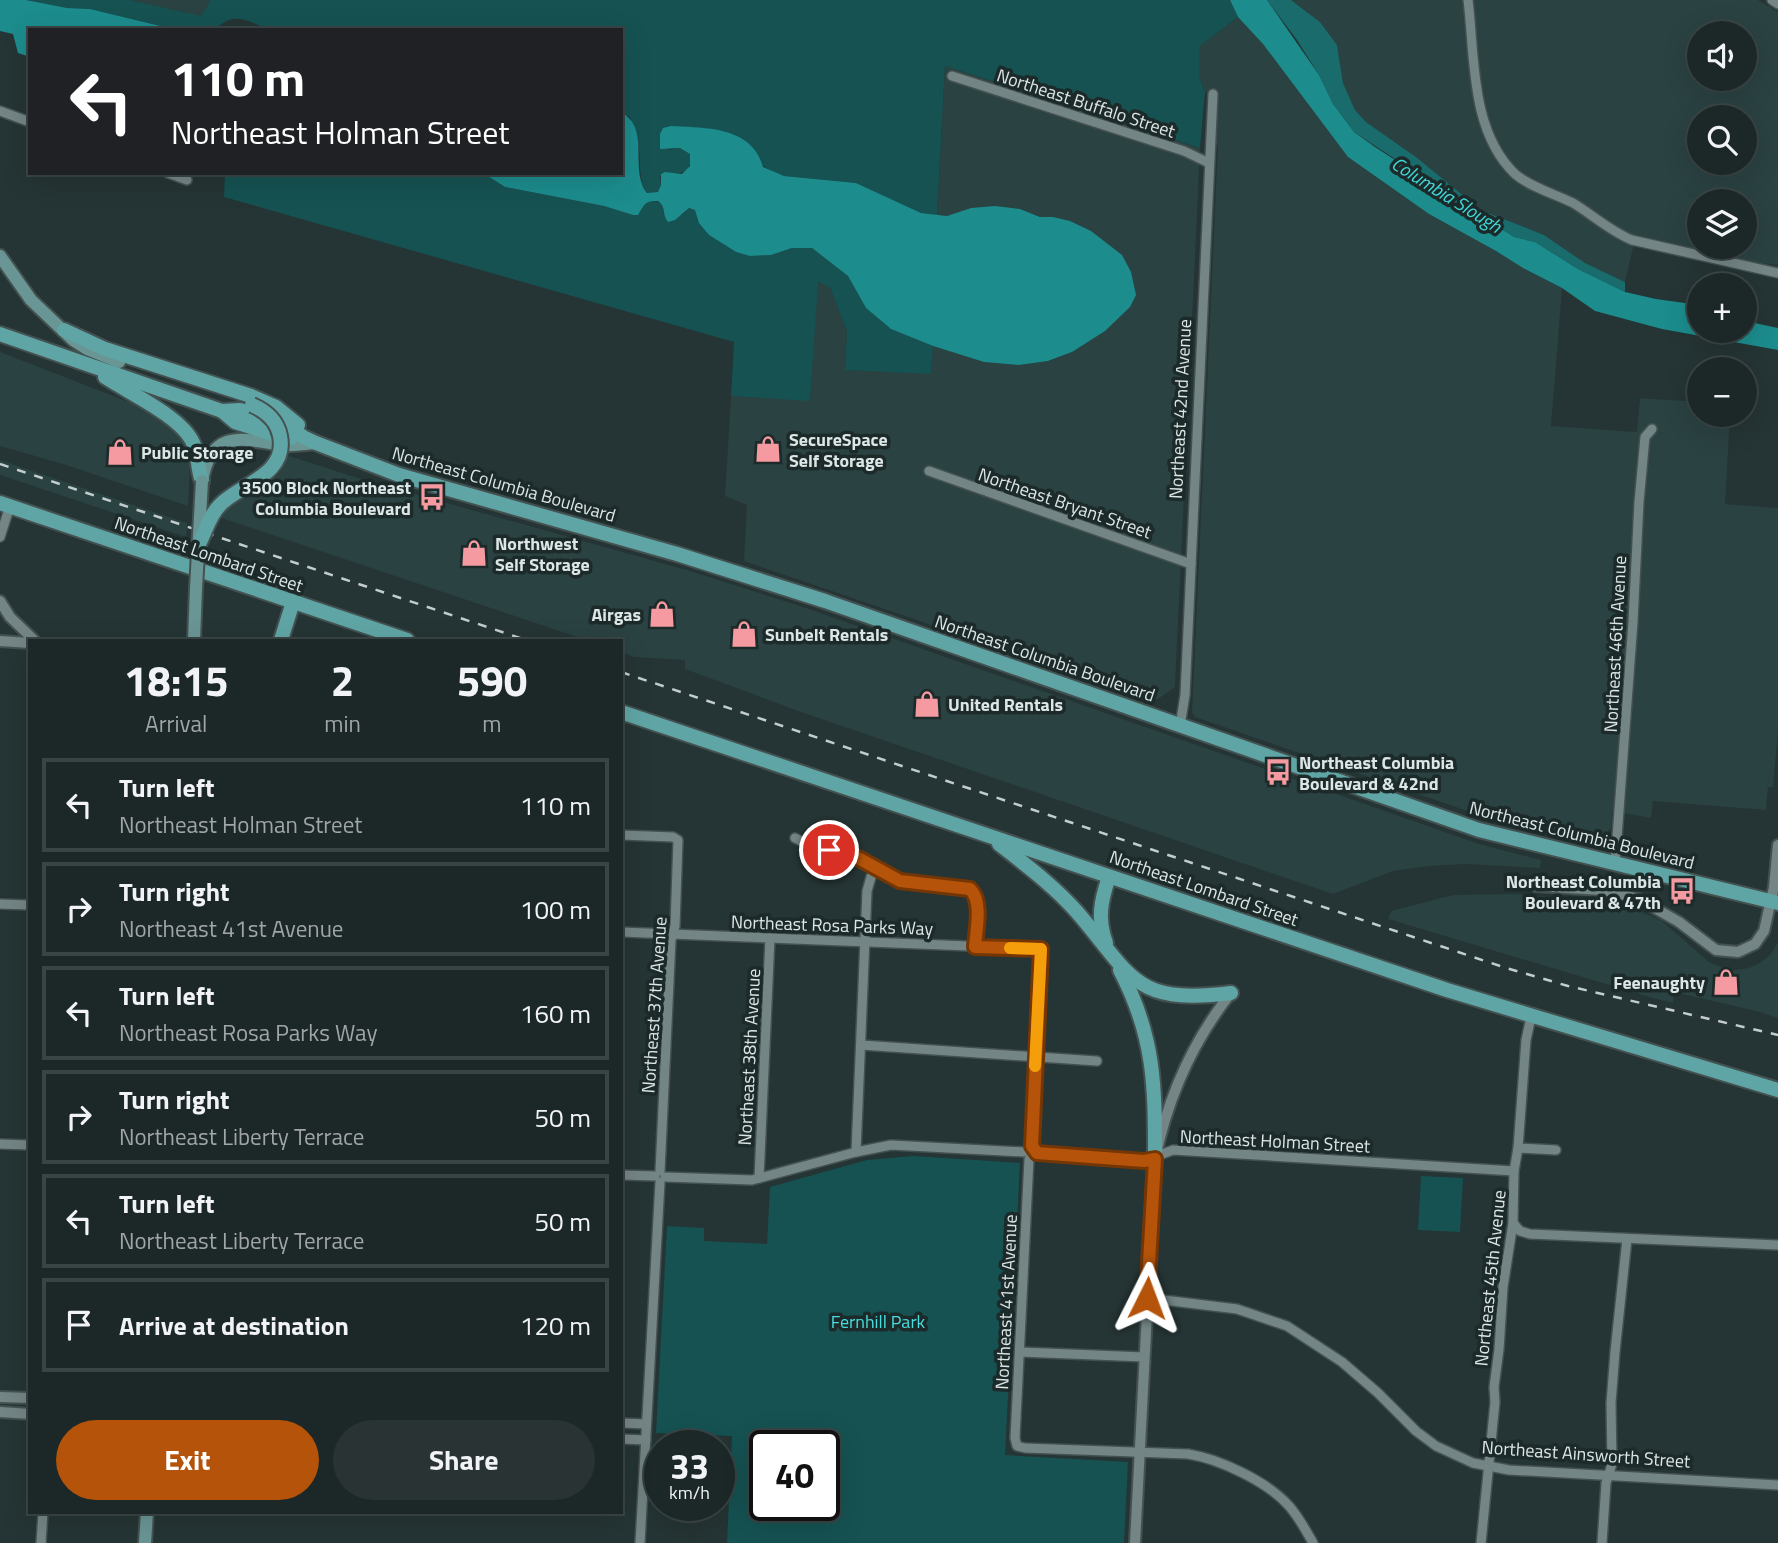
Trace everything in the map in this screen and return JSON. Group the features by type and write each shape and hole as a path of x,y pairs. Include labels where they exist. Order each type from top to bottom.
{"main road":[{"path":"0,256 31,300 80,345 118,362 264,411 277,427 281,447 275,463 265,474 219,506 210,518 199,544"},
{"path":"64,330 105,349 262,400 293,420 309,440 284,445 236,439 223,443 213,452 205,467 202,481 194,639"},
{"name":"Northeast Columbia Boulevard","path":"0,334 222,411 235,422 285,438 309,440 399,475 763,581 1464,825 1516,841 1774,902"},
{"path":"87,365 118,362"},
{"path":"87,365 172,418 183,428 195,447 197,469 202,481"},
{"name":"Northeast Lombard Street","path":"5,505 404,639"},
{"path":"281,639 293,602"},
{"name":"Northeast Lombard Street","path":"623,713 1531,1017 1778,1090"},
{"path":"990,837 1038,875 1074,909 1131,978 1161,993 1194,997 1231,993"},
{"path":"1110,877 1101,901 1100,919 1105,942 1140,1016 1152,1062 1155,1159"},
{"path":"145,1543 147,1514"}],"street":[{"path":"1468,0 1477,84 1486,127 1500,154 1516,175 1575,205 1604,226 1632,240 1778,273"},
{"path":"1772,0 1778,4"},
{"name":"Northeast Buffalo Street","path":"952,76 1184,151 1209,163"},
{"name":"Northeast 42nd Avenue","path":"1180,726 1184,712 1213,94"},
{"path":"0,111 28,121"},
{"path":"173,175 187,180"},
{"name":"Northeast 46th Avenue","path":"1615,864 1639,502 1645,437 1652,429"},
{"name":"Northeast Bryant Street","path":"929,471 1191,564"},
{"path":"0,537 5,505"},
{"path":"0,601 29,639"},
{"path":"0,641 28,642"},
{"name":"Northeast 37th Avenue","path":"623,835 673,836 678,840 646,1430"},
{"path":"795,838 815,848 847,854 909,883 970,889 977,902 975,947"},
{"path":"1536,886 1602,890 1639,899 1679,922 1709,946 1726,952 1744,951 1759,940 1774,902 1778,845"},
{"path":"856,1152 867,891 876,869"},
{"path":"0,904 28,905"},
{"name":"Northeast Rosa Parks Way","path":"623,932 1041,949"},
{"name":"Northeast 38th Avenue","path":"759,1178 770,938"},
{"name":"Northeast 41st Avenue","path":"1041,949 1015,1438 1017,1446 1025,1448 1140,1452"},
{"path":"1135,1543 1155,1159 1171,1099 1191,1052 1231,993"},
{"name":"Northeast 45th Avenue","path":"1481,1543 1503,1287 1513,1223 1514,1171 1526,1040 1531,1017"},
{"path":"861,1045 1097,1061"},
{"path":"0,1144 28,1145"},
{"name":"Northeast Holman Street","path":"623,1175 739,1181 856,1152 902,1145 1144,1161 1155,1159 1167,1150 1173,1150 1514,1171"},
{"path":"1518,1148 1556,1150"},
{"path":"1513,1223 1520,1231 1530,1234 1778,1245"},
{"path":"1602,1543 1606,1483 1612,1464 1611,1403 1627,1239"},
{"name":"Northeast Ainsworth Street","path":"1147,1298 1237,1309 1287,1326 1342,1362 1378,1392 1416,1431 1436,1446 1461,1459 1488,1467 1778,1485"},
{"path":"1020,1352 1144,1357"},
{"path":"0,1397 28,1398"},
{"path":"0,1412 28,1414"},
{"path":"623,1423 646,1424"},
{"path":"623,1439 644,1440"},
{"path":"1140,1452 1188,1454 1221,1463 1280,1497 1296,1514 1313,1543"},
{"name":"Northeast 37th Avenue","path":"640,1543 644,1474"},
{"path":"41,1543 43,1514"}],"shaded area":[{"path":"129,0 211,0 202,17"},
{"path":"1267,0 1291,0 1320,22 1337,45 1343,83 1355,110 1366,122 1416,157 1481,210 1544,235 1585,263 1625,282 1625,292 1578,269 1535,242 1514,237 1354,132 1333,104 1297,40"},
{"path":"1291,0 1758,0 1778,12 1778,265 1735,259 1757,259 1757,189 1687,189 1687,247 1636,235 1625,282 1585,263 1544,235 1481,210 1416,157 1366,122 1355,110 1343,83 1337,45 1320,22"},
{"path":"1238,17 1263,44 1348,157 1429,214 1562,288 1551,426 1637,432 1640,398 1687,401 1687,427 1729,427 1725,504 1778,508 1778,732 1773,787 1768,787 1766,810 1653,801 1651,818 1612,811 1611,827 1604,839 1582,841 1479,815 1195,717 1192,712 1218,145 1210,144 1212,92 1205,92 1199,76 1199,47"},
{"path":"945,66 1200,148 1175,687 1158,699 1148,699 744,561 747,505 725,496 731,396 810,400 817,282 830,288 847,331 845,370 931,373 933,346 984,362 1019,365 1049,361 1072,352 1053,217 1040,217 1020,209 971,208 947,216 937,215"},
{"path":"0,352 129,402 134,401 174,427 188,445 181,455 183,460 190,463 188,506 0,446"},
{"path":"286,455 361,479 690,571 803,607 1479,844 1541,860 1540,868 1465,864 1428,866 1393,871 1333,894 798,711 685,669 685,660 634,657 623,653 623,639 583,639 219,517 223,510 279,474"},
{"path":"0,460 187,523 186,537 0,475"},
{"path":"1515,894 1598,900 1633,909 1661,920 1709,962 1730,971 1758,964 1770,955 1778,942 1778,1018 1674,992 1673,1003 1653,998 1388,919 1391,911 1453,895"}],"green space":[{"path":"26,0 129,0 201,16 211,0 1230,0 1238,17 1199,47 1199,76 1205,92 1200,148 945,66 937,215 921,213 856,183 775,173 694,127 668,150 680,148 690,154 688,169 675,174 665,172 660,176 661,185 658,192 647,193 642,183 639,150 630,117 623,113 623,28 266,28 235,19 217,28 169,28 90,9 67,8"},
{"path":"225,175 486,175 505,187 604,206 633,215 647,201 661,202 664,213 682,215 689,208 695,210 709,235 736,252 750,256 771,255 792,248 812,248 848,276 866,308 891,329 933,346 931,374 845,370 847,331 830,288 818,282 810,401 731,396 734,342 224,197"},
{"name":"Fernhill Park","path":"913,1156 1020,1163 1005,1455 1128,1462 1124,1543 727,1543 728,1521 735,1521 735,1430 656,1430 667,1226 704,1228 704,1241 767,1244 770,1187 867,1160"},
{"path":"1421,1176 1463,1178 1460,1232 1418,1230"}],"water":[{"path":"0,0 26,0 67,8 90,9 169,28 28,28 28,56 18,53 13,34 0,31"},
{"name":"Columbia Slough","path":"1230,0 1267,0 1319,75 1333,104 1354,132 1514,237 1535,242 1578,269 1625,292 1687,303 1687,334 1595,311 1562,288 1429,214 1348,157 1263,44 1238,17"},
{"path":"623,114 635,128 642,184 647,193 658,192 661,174 682,174 690,166 690,154 680,148 660,149 660,134 663,128 671,126 712,129 726,132 749,144 763,167 784,176 856,183 921,213 947,216 971,208 995,206 1070,221 1091,231 1122,255 1131,272 1136,295 1130,307 1105,331 1072,352 1048,361 1019,365 984,362 891,329 866,308 848,276 812,248 792,248 771,255 750,256 736,252 709,235 699,223 695,210 689,208 675,220 668,222 658,201 647,203 638,215 633,215 604,206 505,187 486,175 623,175"},
{"path":"1757,324 1778,328 1778,350 1739,343 1757,343"}],"railway":[{"path":"0,464 523,639"},
{"path":"623,673 1503,967 1568,986 1778,1035"}],"slow traffic":[{"path":"1010,948 1041,949 1035,1066"}],"place":[{"name":"SecureSpace Self Storage","path":"768,449"},
{"name":"Public Storage","path":"120,452"},
{"name":"3500 Block Northeast Columbia Boulevard","path":"432,497"},
{"name":"Northwest Self Storage","path":"474,553"},
{"name":"Airgas","path":"662,614"},
{"name":"Sunbelt Rentals","path":"744,634"},
{"name":"United Rentals","path":"927,704"},
{"name":"Northeast Columbia Boulevard & 42nd","path":"1278,772"},
{"name":"Northeast Columbia Boulevard & 47th","path":"1682,891"},
{"name":"Feenaughty","path":"1726,982"}],"route":[{"path":"829,850 858,858 900,881 970,889 977,902 975,947 1041,949 1032,1146 1037,1153 1144,1161 1155,1159 1147,1298"}]}
